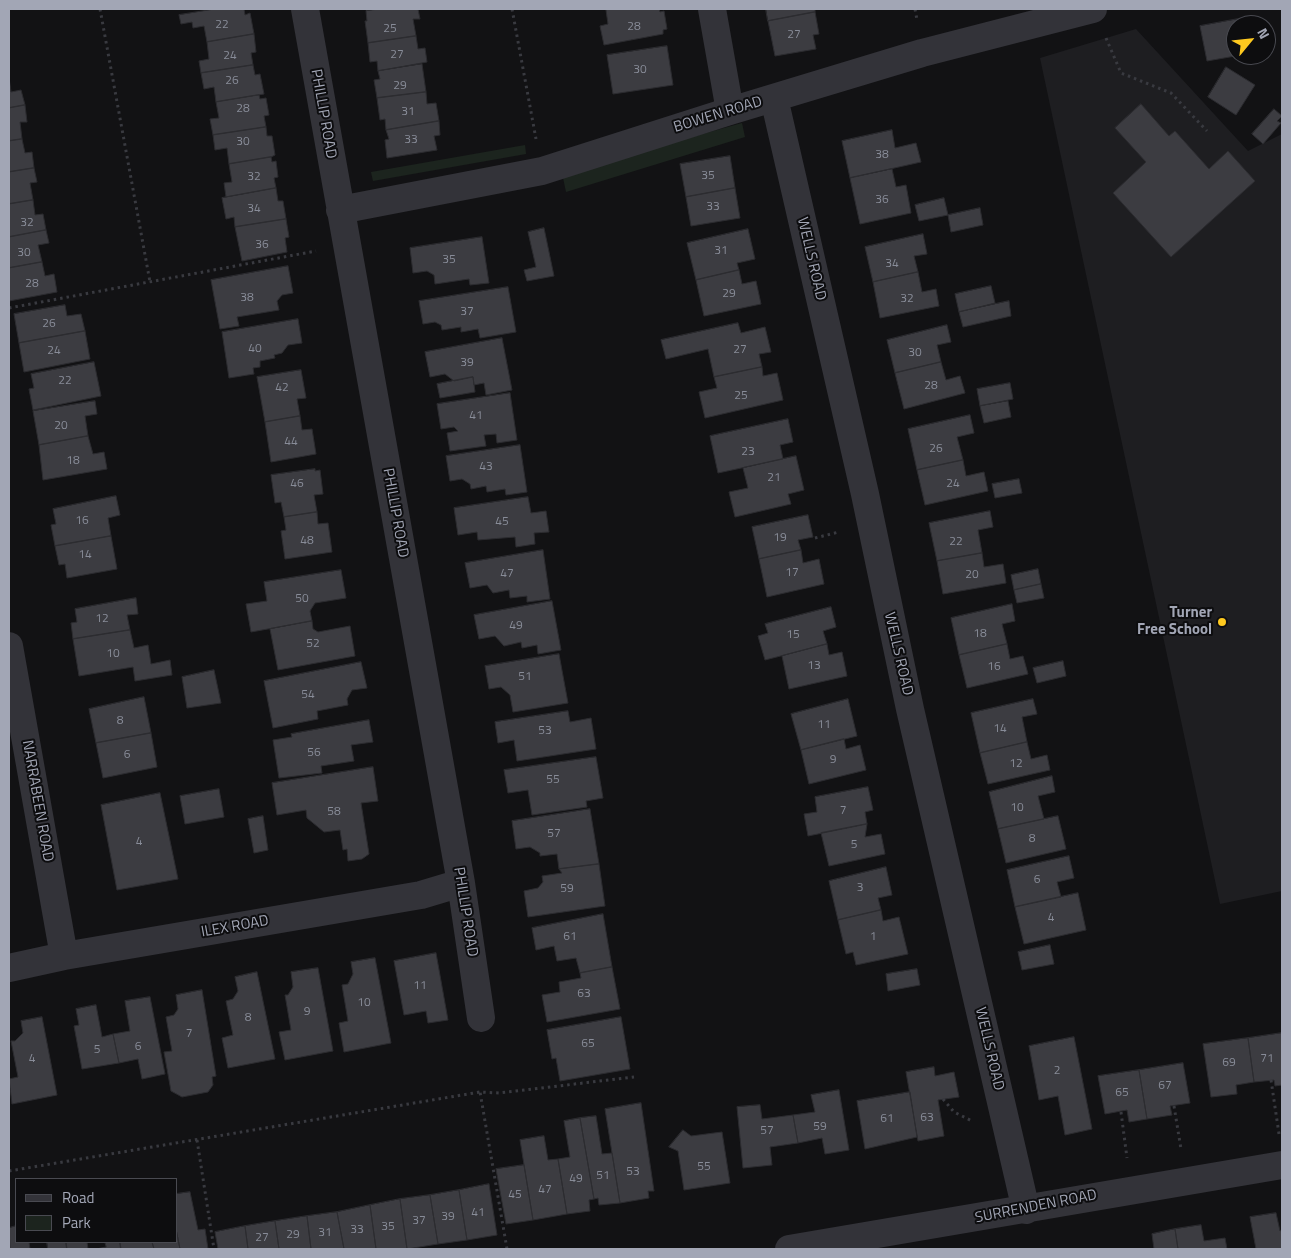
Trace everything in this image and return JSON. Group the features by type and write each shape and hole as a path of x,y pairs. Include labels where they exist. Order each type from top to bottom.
{"street":[{"name":"PHILLIP ROAD","path":"305,9 461,883 481,1018"},
{"path":"712,9 730,111"},
{"name":"BOWEN ROAD","path":"340,210 542,171 730,111 922,53 1099,21"},
{"name":"WELLS ROAD","path":"774,98 862,485 910,709 1026,1210"},
{"name":"NARRABEEN ROAD","path":"9,646 64,956"},
{"name":"ILEX ROAD","path":"9,968 64,956 421,895 461,883"},
{"name":"SURRENDEN ROAD","path":"789,1249 1282,1165"}],"path":[{"path":"100,9 150,282"},
{"path":"512,9 542,171"},
{"path":"1099,21 1121,73 1171,93 1207,131"},
{"path":"9,308 322,250"},
{"path":"815,538 843,531"},
{"path":"9,1171 480,1092 499,1093 634,1077"},
{"path":"1271,1080 1280,1138"},
{"path":"480,1092 507,1249"},
{"path":"943,1099 954,1112 971,1121 980,1120"},
{"path":"1174,1106 1182,1154"},
{"path":"1121,1112 1128,1163"},
{"path":"197,1140 214,1249"}],"shaded area":[{"name":"Turner Free School","path":"1136,29 1248,151 1282,134 1282,891 1220,904 1040,58"}],"green space":[{"path":"742,123 745,137 566,192 562,173"},
{"path":"525,145 526,154 373,181 371,172"}],"building":[{"path":"215,9 244,9 245,15 250,13 254,34 207,42 204,26 193,28 192,22 181,24 179,15"},
{"path":"418,9 420,19 413,19 416,36 368,43 365,21 367,21 366,11"},
{"path":"659,9 660,12 664,11 667,29 663,30 663,34 604,45 600,26 608,24 606,10"},
{"path":"766,9 815,9 815,12 768,21"},
{"path":"815,12 819,34 813,35 816,49 775,56 768,21"},
{"path":"1226,21 1226,58 1207,61 1200,26"},
{"path":"254,34 256,52 251,53 253,65 201,73 199,61 209,59 207,42"},
{"path":"416,36 418,49 425,48 427,62 378,71 377,61 370,62 368,43"},
{"path":"667,46 673,85 613,94 607,55"},
{"path":"422,64 426,92 377,98 374,80 380,79 378,71"},
{"path":"253,65 255,75 260,74 264,94 216,102 214,87 204,89 201,73"},
{"path":"1226,67 1255,85 1236,115 1208,97"},
{"path":"9,77 11,92 21,90 25,105 9,108"},
{"path":"426,92 427,104 436,103 439,121 386,130 385,119 380,120 377,98"},
{"path":"259,95 260,99 266,98 269,115 264,116 266,127 213,135 210,119 219,118 216,102"},
{"path":"1141,104 1169,136 1175,131 1209,169 1228,151 1255,181 1171,257 1113,193 1146,162 1115,128"},
{"path":"25,105 27,122 20,122 22,139 9,141 9,108"},
{"path":"1274,109 1282,116 1277,121 1281,123 1263,144 1252,134"},
{"path":"439,121 440,135 434,136 437,150 387,158 385,140 389,139 386,130"},
{"path":"266,127 267,136 272,136 275,155 271,157 229,164 227,148 215,150 213,135"},
{"path":"892,130 895,148 916,143 921,162 850,178 842,141"},
{"path":"22,139 25,153 32,152 34,168 9,172 9,141"},
{"path":"730,156 735,188 686,197 680,164"},
{"path":"271,157 272,162 276,161 278,177 274,178 276,188 226,197 224,183 232,182 229,164"},
{"path":"34,168 37,182 30,183 33,200 9,204 9,172"},
{"path":"892,169 896,187 906,185 911,213 860,224 850,178"},
{"path":"276,188 278,201 283,201 286,219 235,227 234,217 226,219 222,198"},
{"path":"735,188 740,218 691,226 686,197"},
{"path":"944,198 948,215 919,221 915,205"},
{"path":"33,200 35,215 43,214 46,230 9,237 9,204"},
{"path":"980,208 983,225 951,232 948,215"},
{"path":"286,219 289,237 285,238 287,252 242,261 235,227"},
{"path":"544,228 554,276 527,281 524,270 536,267 528,232"},
{"path":"748,229 755,259 737,263 739,270 696,280 687,243"},
{"path":"46,230 49,243 38,245 42,262 9,268 9,237"},
{"path":"923,234 927,254 914,256 918,272 873,282 865,247"},
{"path":"482,237 489,283 470,285 469,279 435,284 434,275 427,271 413,273 410,248"},
{"path":"42,262 45,276 54,274 57,292 9,301 9,268"},
{"path":"288,266 293,293 282,295 277,301 279,310 237,317 239,326 220,329 211,280"},
{"path":"739,270 742,284 756,281 761,304 704,316 696,280"},
{"path":"918,272 922,292 936,289 939,306 880,318 873,282"},
{"path":"991,286 995,303 959,312 955,294"},
{"path":"508,287 516,332 480,338 478,329 461,332 461,327 442,330 441,325 435,322 423,324 419,301"},
{"path":"1009,301 1011,316 963,327 959,312"},
{"path":"65,305 67,316 81,314 85,331 19,343 14,314"},
{"path":"298,319 302,343 288,345 282,353 274,355 275,358 260,361 260,367 253,368 254,374 229,378 222,332"},
{"path":"738,323 741,333 765,327 771,352 759,354 762,367 714,377 708,349 666,359 661,340"},
{"path":"947,325 951,342 937,345 941,362 895,373 887,340"},
{"path":"85,331 90,359 24,372 19,343"},
{"path":"502,338 512,390 486,395 484,383 474,385 473,377 454,381 445,374 430,377 425,352"},
{"path":"94,362 101,396 33,410 29,389 34,388 31,374"},
{"path":"941,362 946,380 960,376 965,393 904,409 895,373"},
{"path":"762,367 763,376 777,373 783,400 705,418 699,392 717,388 714,377"},
{"path":"301,370 306,398 297,399 300,416 265,422 257,377"},
{"path":"473,377 475,392 440,398 437,384"},
{"path":"1010,383 1013,399 980,406 977,389"},
{"path":"510,393 517,440 497,443 496,434 484,435 486,446 450,451 447,433 458,431 454,427 441,429 437,404"},
{"path":"95,401 97,414 85,416 88,436 39,445 33,411"},
{"path":"1008,401 1011,417 984,423 980,406"},
{"path":"970,415 974,433 957,437 963,460 917,470 908,429"},
{"path":"300,416 302,430 312,429 316,454 271,462 265,422"},
{"path":"788,419 793,442 780,445 783,459 718,473 710,436"},
{"path":"88,436 93,454 104,452 107,469 43,480 39,445"},
{"path":"520,445 527,492 506,495 505,489 487,492 486,486 471,489 470,484 462,479 450,481 446,456"},
{"path":"796,456 804,490 788,494 791,504 735,517 729,492 748,488 743,468"},
{"path":"963,460 966,476 984,472 988,491 925,505 917,470"},
{"path":"315,469 315,471 320,470 323,494 314,495 317,512 284,517 281,502 275,503 271,475"},
{"path":"1019,479 1022,493 995,498 992,484"},
{"path":"116,496 120,515 108,518 111,536 55,546 51,525 56,524 53,509"},
{"path":"528,497 531,513 546,511 549,532 534,533 535,544 516,547 515,537 478,540 477,532 458,535 454,508"},
{"path":"990,511 993,527 978,530 982,553 937,561 929,523"},
{"path":"317,512 318,524 328,523 332,552 285,559 281,531 286,530 284,517"},
{"path":"808,515 813,537 798,540 801,550 759,559 752,527"},
{"path":"111,536 117,569 67,578 65,564 59,565 55,546"},
{"path":"543,550 550,599 527,602 527,596 510,598 509,590 493,593 487,585 470,588 465,563"},
{"path":"801,550 803,563 819,559 824,584 767,597 759,559"},
{"path":"982,553 984,567 1003,564 1006,583 943,594 937,561"},
{"path":"1038,569 1041,584 1014,590 1011,575"},
{"path":"341,570 346,598 315,603 310,611 312,621 251,632 246,604 267,601 264,582"},
{"path":"1041,584 1044,598 1017,603 1014,590"},
{"path":"136,598 138,614 127,615 130,630 73,639 71,623 77,622 75,609"},
{"path":"552,601 561,650 538,654 537,645 522,648 521,642 504,646 495,636 479,639 474,615"},
{"path":"1012,604 1015,621 1002,624 1007,644 959,655 951,618"},
{"path":"831,607 836,627 823,631 827,644 765,660 758,636 768,633 765,624"},
{"path":"312,621 313,629 318,632 350,626 355,656 278,670 270,629"},
{"path":"130,630 134,648 148,645 151,664 170,660 172,675 135,681 133,667 79,676 73,639"},
{"path":"827,644 829,655 842,652 847,676 789,689 782,656"},
{"path":"1007,644 1010,659 1023,656 1028,674 967,688 959,655"},
{"path":"559,654 568,703 513,712 510,695 501,687 489,689 485,666"},
{"path":"1063,661 1066,676 1037,683 1033,668"},
{"path":"361,662 367,688 352,690 347,699 348,705 317,711 318,719 273,728 264,681"},
{"path":"214,670 221,703 187,708 182,677"},
{"path":"144,697 151,733 96,743 89,709"},
{"path":"848,699 857,736 801,750 791,714"},
{"path":"1033,699 1037,714 1022,717 1027,742 980,753 971,713"},
{"path":"568,711 570,722 591,718 596,749 517,761 514,740 498,743 495,722"},
{"path":"369,720 373,742 351,745 354,761 321,766 322,773 279,778 273,740 292,737 291,734"},
{"path":"151,733 157,767 103,778 96,743"},
{"path":"844,739 846,749 860,745 866,770 809,784 801,750"},
{"path":"1027,742 1031,759 1047,755 1050,770 988,784 980,753"},
{"path":"596,757 603,798 586,801 587,807 532,815 528,790 508,793 504,770"},
{"path":"373,767 378,801 361,803 369,854 362,859 348,861 347,849 343,850 340,830 324,832 307,818 306,810 277,815 272,783"},
{"path":"1052,776 1055,792 1038,796 1044,819 998,829 989,792"},
{"path":"868,787 873,810 865,812 867,824 808,836 804,814 817,812 815,797"},
{"path":"219,789 224,817 185,824 180,796"},
{"path":"160,793 178,879 117,890 101,805"},
{"path":"590,809 599,864 559,869 557,854 540,856 540,853 530,847 516,849 512,821"},
{"path":"263,816 268,850 254,853 248,819"},
{"path":"1058,816 1066,849 1006,863 998,829"},
{"path":"867,824 865,837 881,834 885,854 829,866 821,833"},
{"path":"1069,856 1074,878 1057,882 1061,897 1015,907 1007,870"},
{"path":"599,864 605,906 528,917 524,891 538,888 543,882 542,876 562,873 559,869"},
{"path":"886,867 892,895 878,898 881,910 838,920 829,881"},
{"path":"1078,893 1086,930 1024,944 1015,907"},
{"path":"881,910 883,921 899,917 908,954 856,965 853,952 846,954 838,920"},
{"path":"603,914 612,967 580,973 576,958 557,961 554,946 536,950 532,928"},
{"path":"1050,945 1054,964 1022,970 1018,952"},
{"path":"436,953 448,1020 428,1023 426,1011 404,1015 394,961"},
{"path":"375,958 391,1043 344,1052 339,1023 348,1021 342,985 348,984 353,974 351,962"},
{"path":"612,967 620,1009 547,1022 542,995 560,992 559,982 581,978 580,973"},
{"path":"318,968 333,1051 285,1060 279,1032 291,1030 285,995 288,995 293,987 291,972"},
{"path":"917,969 920,985 888,991 886,974"},
{"path":"257,972 275,1059 228,1068 222,1038 233,1035 226,1001 233,999 238,991 235,977"},
{"path":"202,990 216,1076 212,1077 213,1085 208,1092 182,1097 171,1091 164,1052 172,1051 166,1017 174,1015 178,1009 176,995"},
{"path":"150,997 165,1074 142,1079 138,1059 119,1063 113,1034 130,1031 125,1001"},
{"path":"96,1005 102,1037 113,1034 119,1063 82,1069 74,1026 79,1025 76,1009"},
{"path":"42,1017 57,1095 12,1104 9,1079 18,1077 11,1041 15,1041 23,1033 21,1021"},
{"path":"621,1017 630,1069 560,1081 556,1058 552,1059 547,1030"},
{"path":"1282,1033 1282,1085 1275,1086 1274,1080 1254,1082 1248,1038"},
{"path":"1074,1037 1092,1129 1065,1135 1058,1096 1039,1100 1029,1046"},
{"path":"1248,1038 1254,1082 1236,1085 1237,1094 1211,1097 1203,1044"},
{"path":"1183,1063 1190,1103 1170,1106 1172,1115 1147,1119 1139,1070"},
{"path":"934,1067 935,1076 954,1072 959,1097 938,1100 944,1136 918,1141 906,1072"},
{"path":"1139,1070 1147,1119 1129,1122 1127,1110 1105,1114 1098,1076"},
{"path":"839,1090 849,1150 825,1154 822,1138 798,1143 793,1115 815,1112 811,1095"},
{"path":"910,1092 917,1137 865,1149 857,1101"},
{"path":"641,1103 654,1191 648,1191 649,1198 620,1203 605,1109"},
{"path":"760,1105 762,1119 793,1115 798,1143 770,1147 772,1165 743,1168 737,1107"},
{"path":"596,1116 602,1154 612,1153 620,1203 599,1205 598,1198 594,1199 580,1118"},
{"path":"580,1118 594,1199 589,1200 590,1211 567,1214 558,1159 570,1157 564,1121"},
{"path":"683,1130 691,1136 722,1132 730,1183 684,1190 678,1151 669,1147"},
{"path":"544,1136 548,1160 558,1159 567,1214 533,1220 520,1140"},
{"path":"524,1165 533,1220 506,1224 496,1169"},
{"path":"489,1184 497,1235 467,1240 459,1190"},
{"path":"459,1190 467,1240 438,1244 430,1195"},
{"path":"190,1192 198,1230 205,1229 208,1249 180,1249 178,1239 178,1194"},
{"path":"430,1195 438,1244 407,1249 400,1199"},
{"path":"400,1199 407,1249 376,1249 370,1205"},
{"path":"370,1205 376,1249 344,1249 337,1212"},
{"path":"337,1212 344,1249 311,1249 307,1216"},
{"path":"1276,1213 1280,1231 1282,1230 1282,1249 1256,1249 1250,1217"},
{"path":"307,1216 311,1249 279,1249 275,1221"},
{"path":"275,1221 279,1249 248,1249 245,1226"},
{"path":"1201,1225 1204,1241 1225,1238 1227,1249 1178,1249 1175,1229"},
{"path":"15,1226 15,1243 29,1243 30,1249 10,1249 9,1228"},
{"path":"245,1226 248,1249 218,1249 215,1232"},
{"path":"1175,1229 1178,1249 1154,1249 1152,1234"},
{"path":"178,1239 180,1249 154,1249 152,1243 178,1243"},
{"path":"47,1243 66,1243 67,1249 48,1249"},
{"path":"66,1243 87,1243 88,1249 67,1249"},
{"path":"105,1243 120,1243 121,1249 96,1249 106,1247"},
{"path":"120,1243 152,1243 154,1249 121,1249"}],"place":[{"name":"Turner Free School","path":"1222,622"}]}
